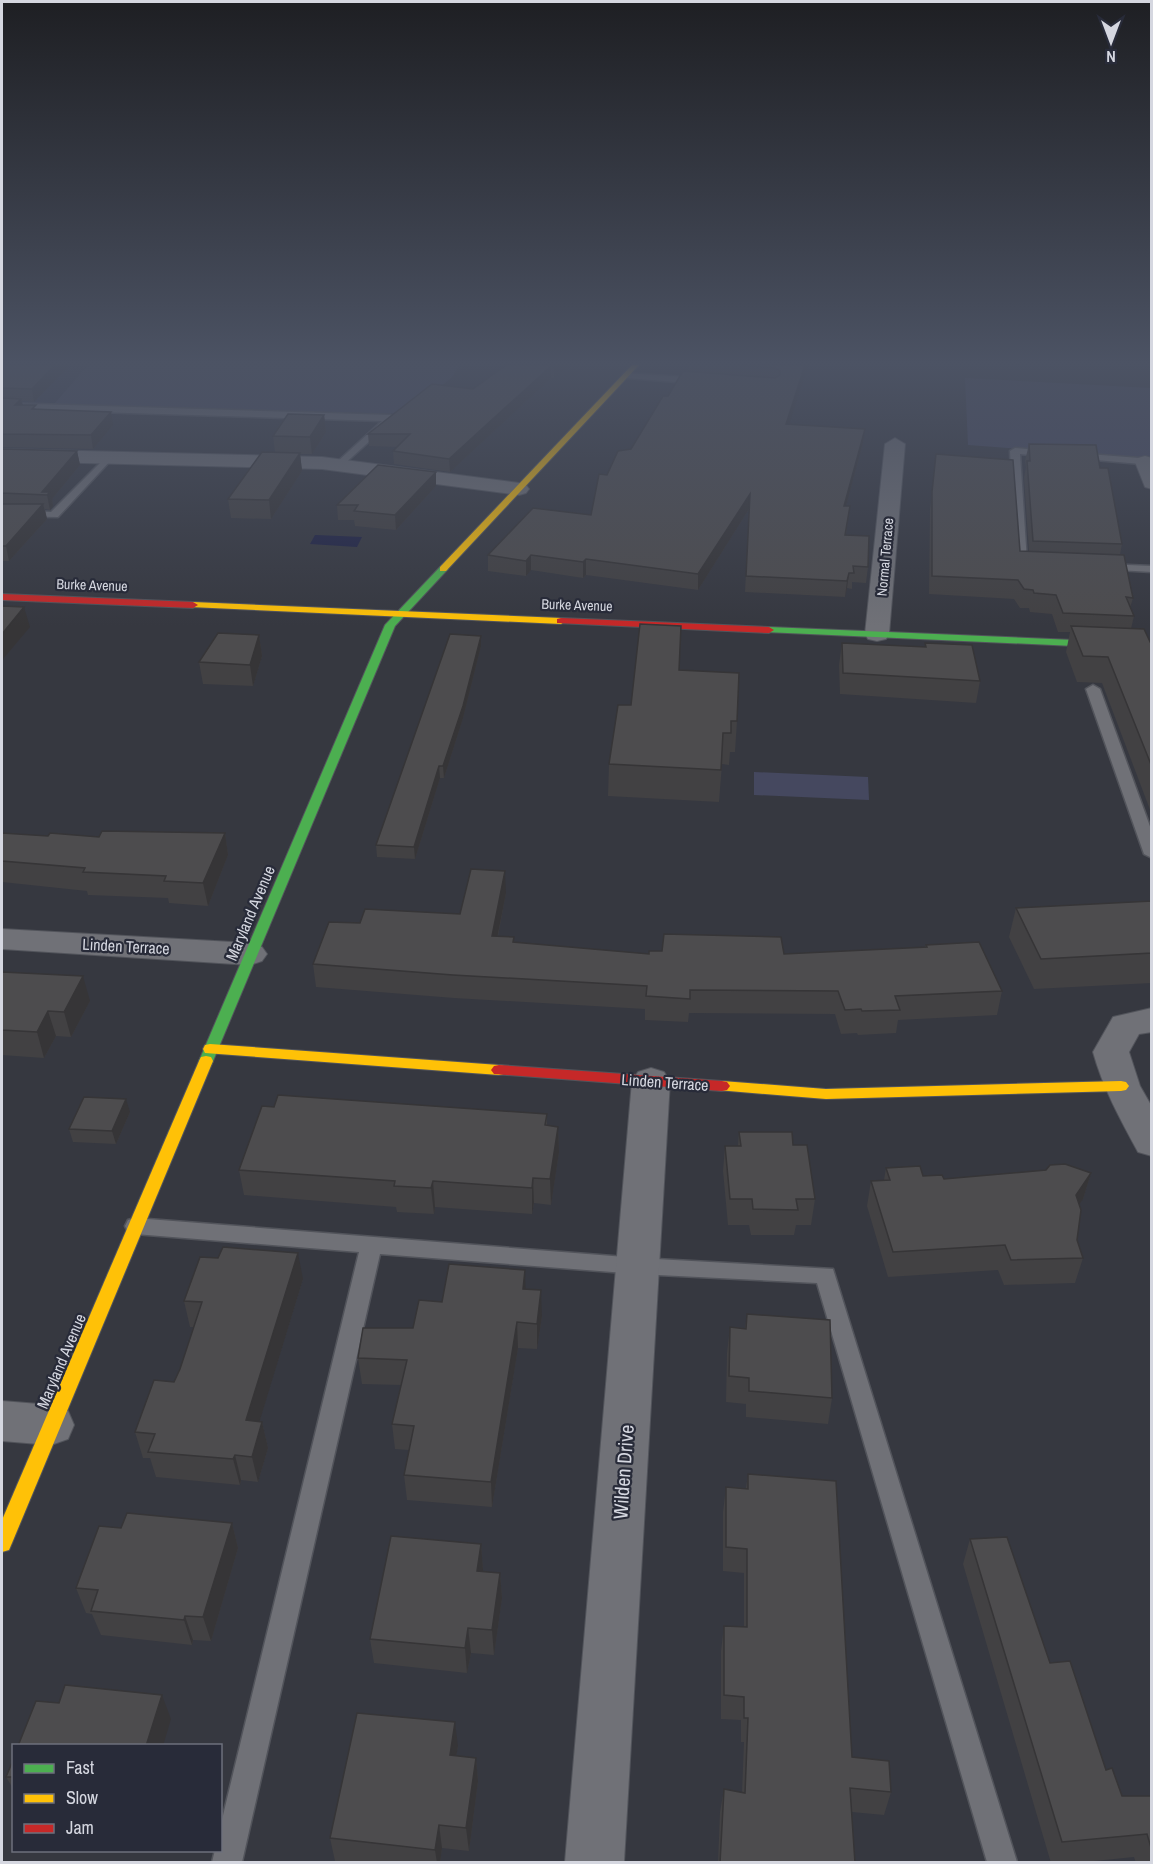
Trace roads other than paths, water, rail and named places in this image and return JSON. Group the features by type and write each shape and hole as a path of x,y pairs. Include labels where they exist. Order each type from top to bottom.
{"street":[{"name":"Maryland Avenue","path":"2,1543 390,625 554,452"},
{"name":"Normal Terrace","path":"877,634 894,452"},
{"path":"2,455 341,464 519,489"},
{"path":"1148,462 1152,483"},
{"name":"Burke Avenue","path":"2,597 1152,646"},
{"name":"Linden Terrace","path":"2,939 250,954"},
{"path":"1152,1020 1126,1025 1111,1052 1121,1086 1152,1142"},
{"name":"Linden Terrace","path":"210,1049 826,1094 1121,1086"},
{"name":"Wilden Drive","path":"594,1863 651,1081"},
{"path":"2,1421 51,1425"}],"lane":[{"path":"341,464 354,452"},
{"path":"1016,452 1022,565 1046,565"},
{"path":"1028,452 1148,462"},
{"path":"2,513 54,515 110,457"},
{"path":"1093,567 1152,569"},
{"path":"1093,689 1152,855"},
{"path":"135,1226 372,1243 638,1266 825,1275 1002,1863"},
{"path":"227,1863 372,1243"}]}
